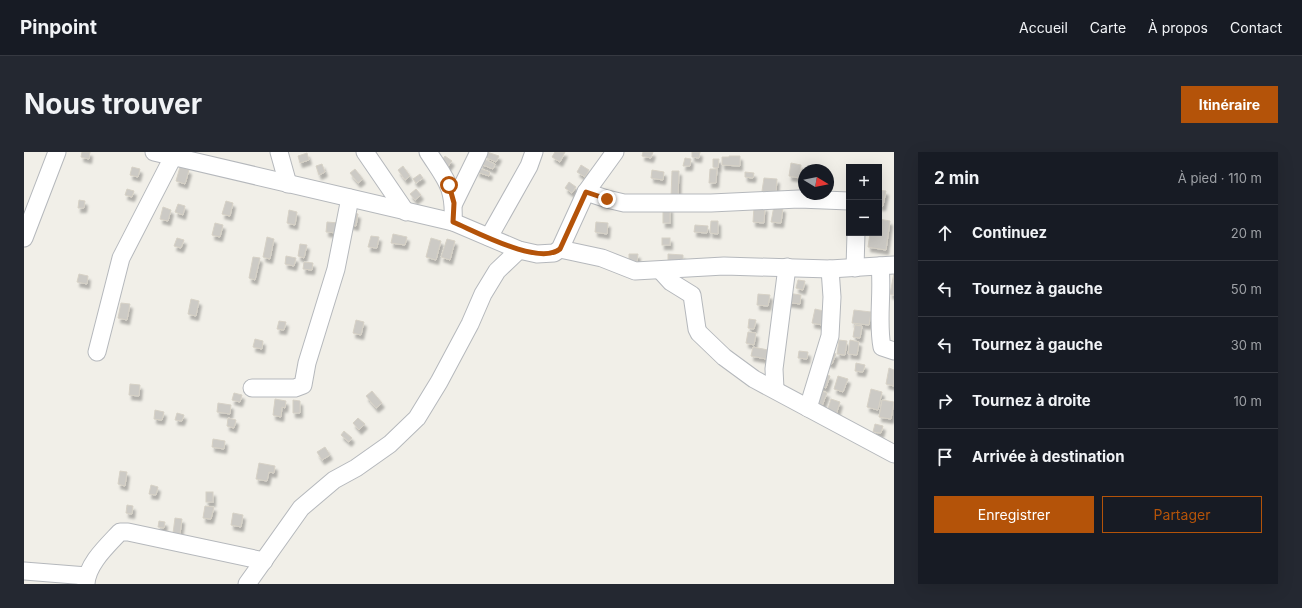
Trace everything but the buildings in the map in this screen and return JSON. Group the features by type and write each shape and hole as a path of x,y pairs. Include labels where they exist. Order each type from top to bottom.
{"street":[{"path":"24,238 57,152"},
{"path":"154,152 453,222 519,250 547,254 554,254 560,249 586,192 615,152"},
{"path":"279,152 288,184"},
{"path":"365,152 406,212"},
{"path":"428,152 449,185 454,203 453,222"},
{"path":"454,203 479,152"},
{"path":"489,237 529,166 534,152"},
{"path":"97,352 120,258 173,157"},
{"path":"586,192 624,203 711,203 799,199 846,201"},
{"path":"252,388 295,388 303,385 307,363 336,269 350,198"},
{"path":"855,268 856,236"},
{"path":"560,249 602,258 635,271 661,271 724,266 787,266 830,269 887,266 882,294 880,338 882,347 894,351"},
{"path":"247,584 301,508 334,480 356,468 390,444 416,418 439,382 470,324 483,294 498,272 519,250"},
{"path":"775,389 774,369 787,266"},
{"path":"808,408 830,336 832,296 830,269"},
{"path":"661,271 671,282 692,295 697,329 699,333 724,357 754,379 894,454"},
{"path":"24,571 86,580 95,561 120,532 128,532 264,562"}],"route":[{"path":"449,185 454,203 453,222 519,250 537,254 554,254 560,249 586,192 607,199"}]}
